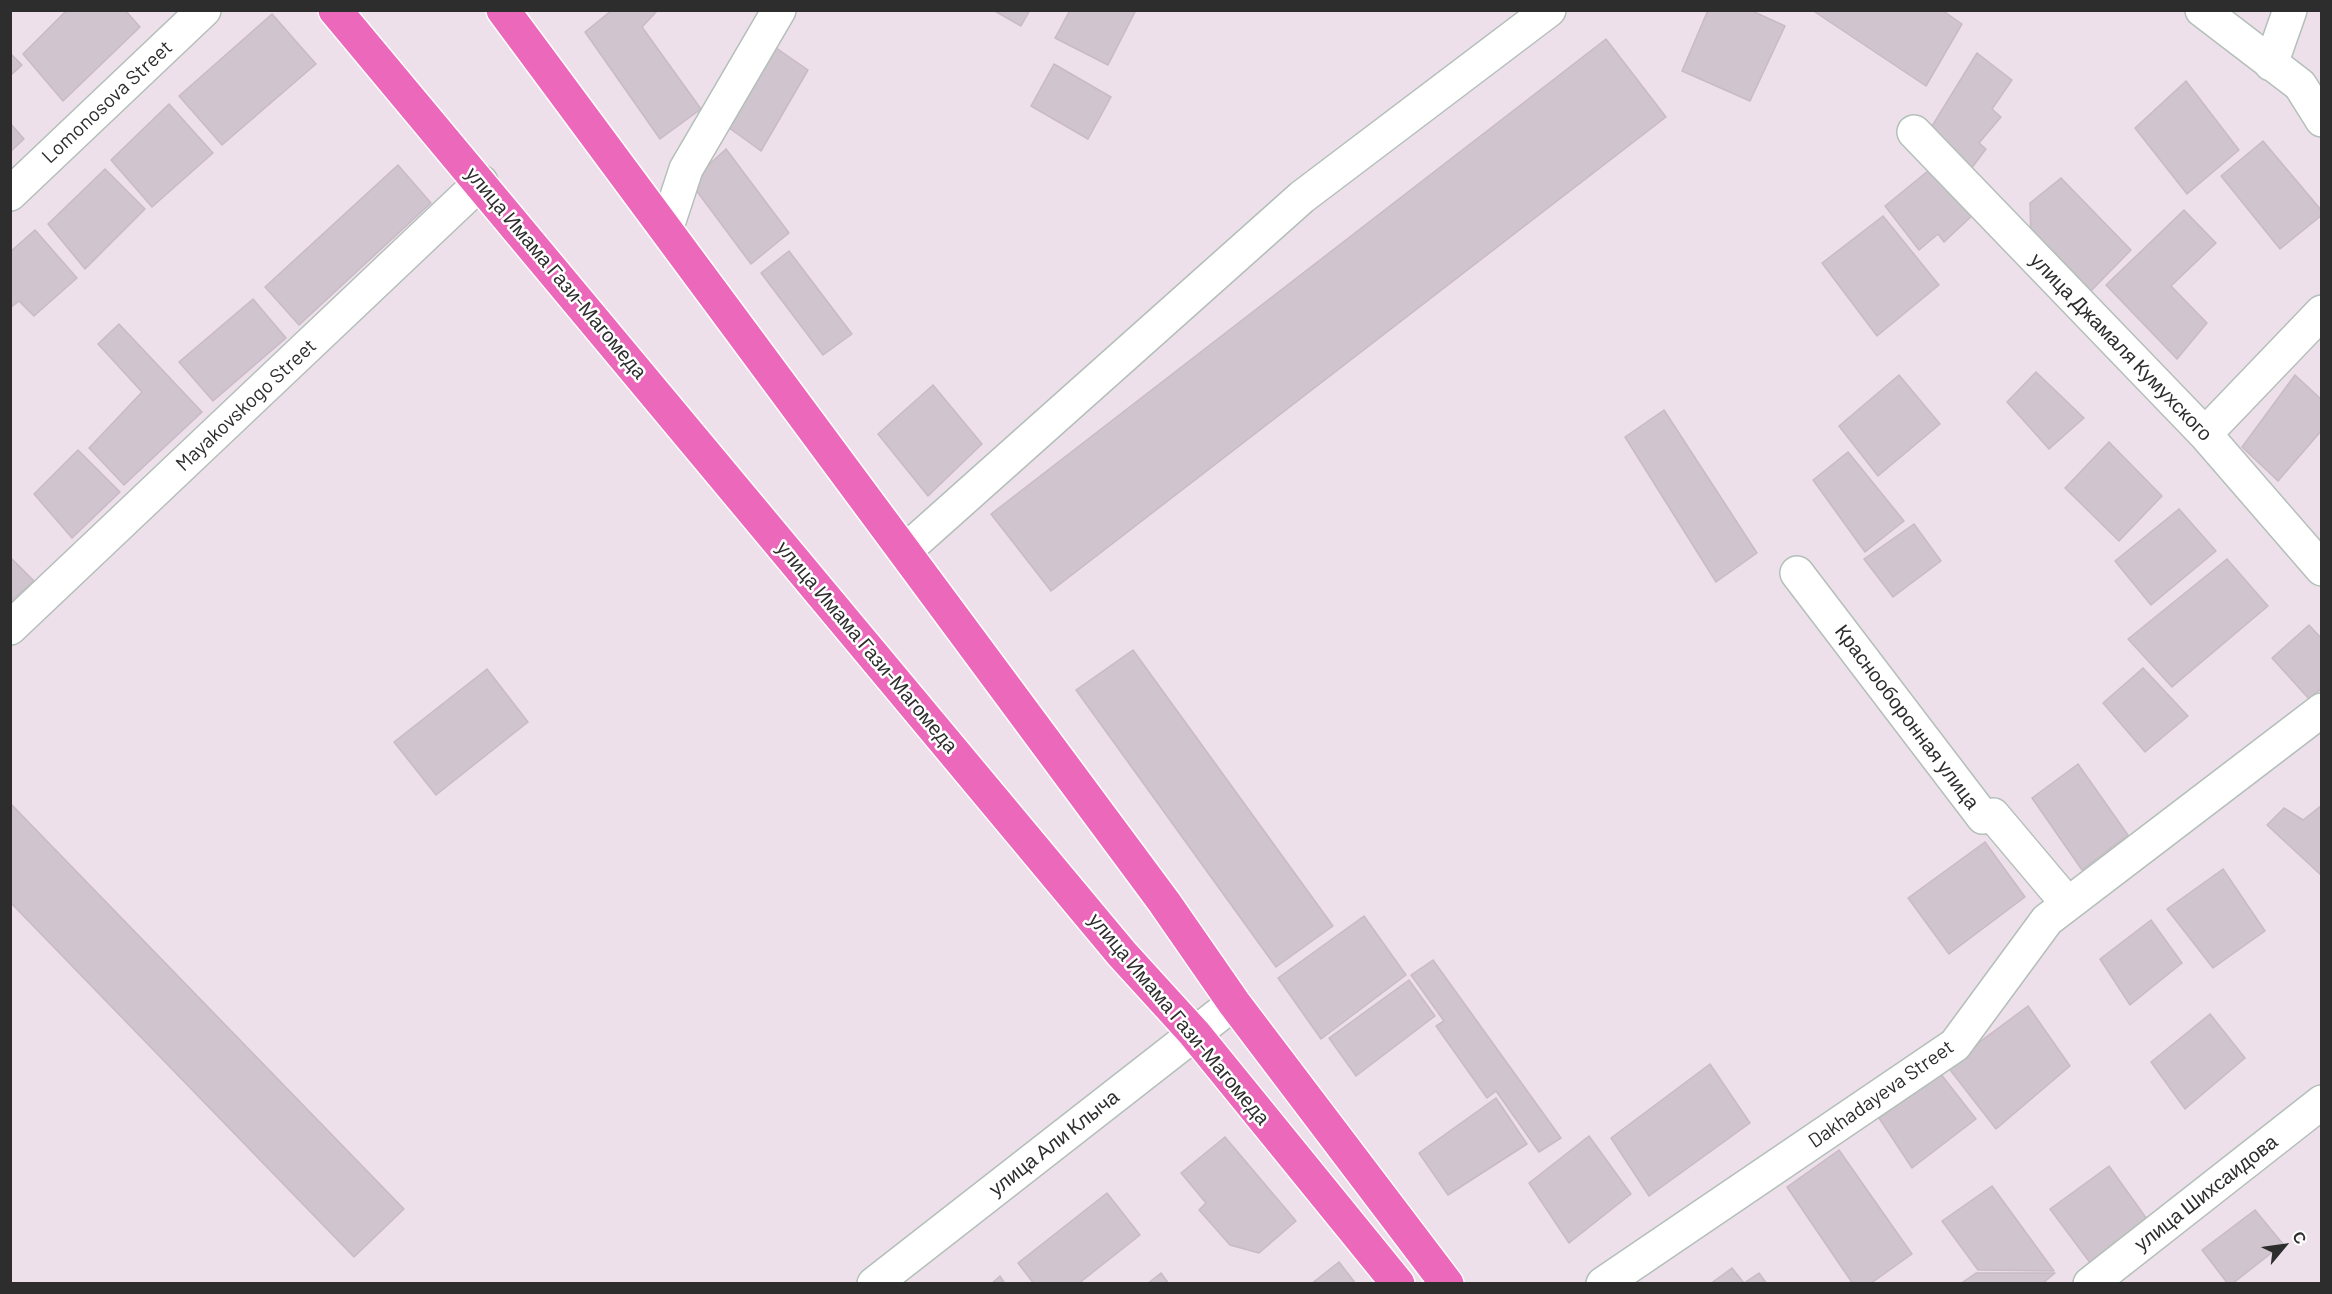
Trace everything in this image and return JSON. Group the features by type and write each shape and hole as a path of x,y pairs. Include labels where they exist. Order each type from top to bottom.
{"main road":[{"name":"улица Имама Гази-Магомеда","path":"335,10 481,182 1122,954 1194,1033 1398,1284"},
{"path":"503,10 1164,902 1234,1004 1447,1284"}],"street":[{"name":"Lomonosova Street","path":"10,194 204,10"},
{"path":"666,230 686,169 779,10"},
{"path":"905,552 1302,197 1549,10"},
{"path":"2202,10 2300,86 2322,120"},
{"path":"2271,64 2290,10"},
{"name":"улица Джамаля Кумухского","path":"1914,132 2205,434 2322,569"},
{"name":"Mayakovskogo Street","path":"10,628 481,182"},
{"path":"2205,434 2322,312"},
{"name":"Краснооборонная улица","path":"1797,573 1983,817 1993,815 2068,904"},
{"name":"Dakhadayeva Street","path":"1602,1284 1955,1045 2047,920 2322,710"},
{"name":"улица Али Клыча","path":"874,1284 1234,1004"},
{"name":"улица Шихсаидова","path":"2090,1284 2322,1102"}],"building":[{"path":"67,10 125,10 140,27 63,101 23,54"},
{"path":"612,10 658,10 642,27 701,109 660,139 585,32"},
{"path":"993,10 1030,10 1021,26"},
{"path":"1070,10 1136,10 1108,65 1055,38"},
{"path":"1708,10 1750,10 1785,26 1750,101 1682,71"},
{"path":"1812,10 1942,10 1962,24 1926,86"},
{"path":"272,14 316,64 222,145 179,96"},
{"path":"1606,39 1666,117 1051,591 991,514"},
{"path":"772,45 808,70 761,151 725,125"},
{"path":"10,53 22,65 10,76"},
{"path":"1977,53 2012,80 1992,109 2001,117 1979,143 1986,149 1968,173 1929,131"},
{"path":"1054,64 1111,97 1088,139 1031,106"},
{"path":"2186,81 2239,150 2187,194 2135,128"},
{"path":"169,104 213,153 152,207 111,160"},
{"path":"10,123 24,139 10,152"},
{"path":"2263,141 2322,211 2322,215 2280,249 2221,176"},
{"path":"726,149 789,233 751,264 690,182"},
{"path":"398,165 431,203 299,325 265,287"},
{"path":"1934,166 1974,214 1944,242 1938,234 1919,250 1885,206"},
{"path":"105,169 145,209 85,269 48,224"},
{"path":"2061,178 2131,250 2085,297 2031,241 2030,203"},
{"path":"2184,210 2216,243 2171,286 2207,323 2177,359 2106,285"},
{"path":"1883,216 1939,285 1877,336 1822,263"},
{"path":"35,230 77,278 34,316 19,301 10,308 10,252"},
{"path":"789,251 852,334 823,355 761,273"},
{"path":"253,299 286,338 213,401 179,362"},
{"path":"119,324 202,412 124,485 89,448 142,392 98,344"},
{"path":"2036,372 2084,418 2049,449 2007,402"},
{"path":"1899,375 1940,424 1878,476 1839,426"},
{"path":"2295,375 2322,400 2322,430 2278,481 2242,447"},
{"path":"933,385 982,444 928,496 878,434"},
{"path":"1664,410 1757,553 1716,582 1625,437"},
{"path":"2109,442 2162,496 2119,541 2065,488"},
{"path":"78,450 120,492 72,538 34,494"},
{"path":"1848,452 1904,521 1865,552 1813,480"},
{"path":"2179,509 2216,551 2151,605 2115,561"},
{"path":"1914,524 1941,561 1893,597 1864,559"},
{"path":"10,557 34,581 10,602"},
{"path":"2227,559 2268,606 2172,687 2128,639"},
{"path":"2309,625 2322,639 2322,688 2309,699 2272,658"},
{"path":"1133,650 1333,926 1276,967 1076,690"},
{"path":"2143,668 2188,716 2145,752 2103,703"},
{"path":"487,669 528,722 436,795 394,742"},
{"path":"2078,764 2128,835 2082,870 2032,798"},
{"path":"10,803 404,1209 354,1257 10,902"},
{"path":"2322,805 2322,876 2267,825 2284,808 2303,820"},
{"path":"1985,842 2025,897 1949,954 1908,898"},
{"path":"2223,869 2265,931 2213,968 2167,909"},
{"path":"1364,916 1406,975 1321,1039 1278,978"},
{"path":"2151,920 2182,963 2130,1005 2100,959"},
{"path":"1433,960 1561,1138 1539,1152 1496,1091 1487,1098 1436,1026 1444,1021 1411,975"},
{"path":"1409,980 1435,1016 1356,1076 1329,1038"},
{"path":"2028,1006 2070,1066 1996,1129 1947,1066"},
{"path":"2210,1014 2245,1058 2185,1109 2151,1062"},
{"path":"1710,1064 1750,1123 1649,1196 1611,1138"},
{"path":"1940,1073 1976,1119 1912,1168 1879,1118"},
{"path":"1496,1098 1527,1144 1448,1195 1419,1153"},
{"path":"1589,1136 1631,1194 1569,1243 1529,1183"},
{"path":"1225,1137 1296,1221 1259,1253 1230,1245 1199,1210 1206,1203 1181,1173"},
{"path":"1839,1150 1912,1254 1870,1284 1853,1284 1787,1187"},
{"path":"2109,1166 2149,1222 2091,1264 2050,1209"},
{"path":"1992,1186 2054,1271 1978,1270 1942,1221"},
{"path":"1107,1193 1140,1235 1078,1284 1034,1284 1018,1263"},
{"path":"2255,1210 2283,1244 2232,1284 2228,1284 2202,1250"},
{"path":"1339,1262 1356,1284 1311,1284"},
{"path":"1732,1268 1744,1283 1759,1273 1767,1284 1710,1284"},
{"path":"1161,1273 1169,1284 1147,1284"},
{"path":"1976,1273 2055,1273 2042,1284 1960,1284"},
{"path":"1000,1276 1005,1284 991,1284"}]}
